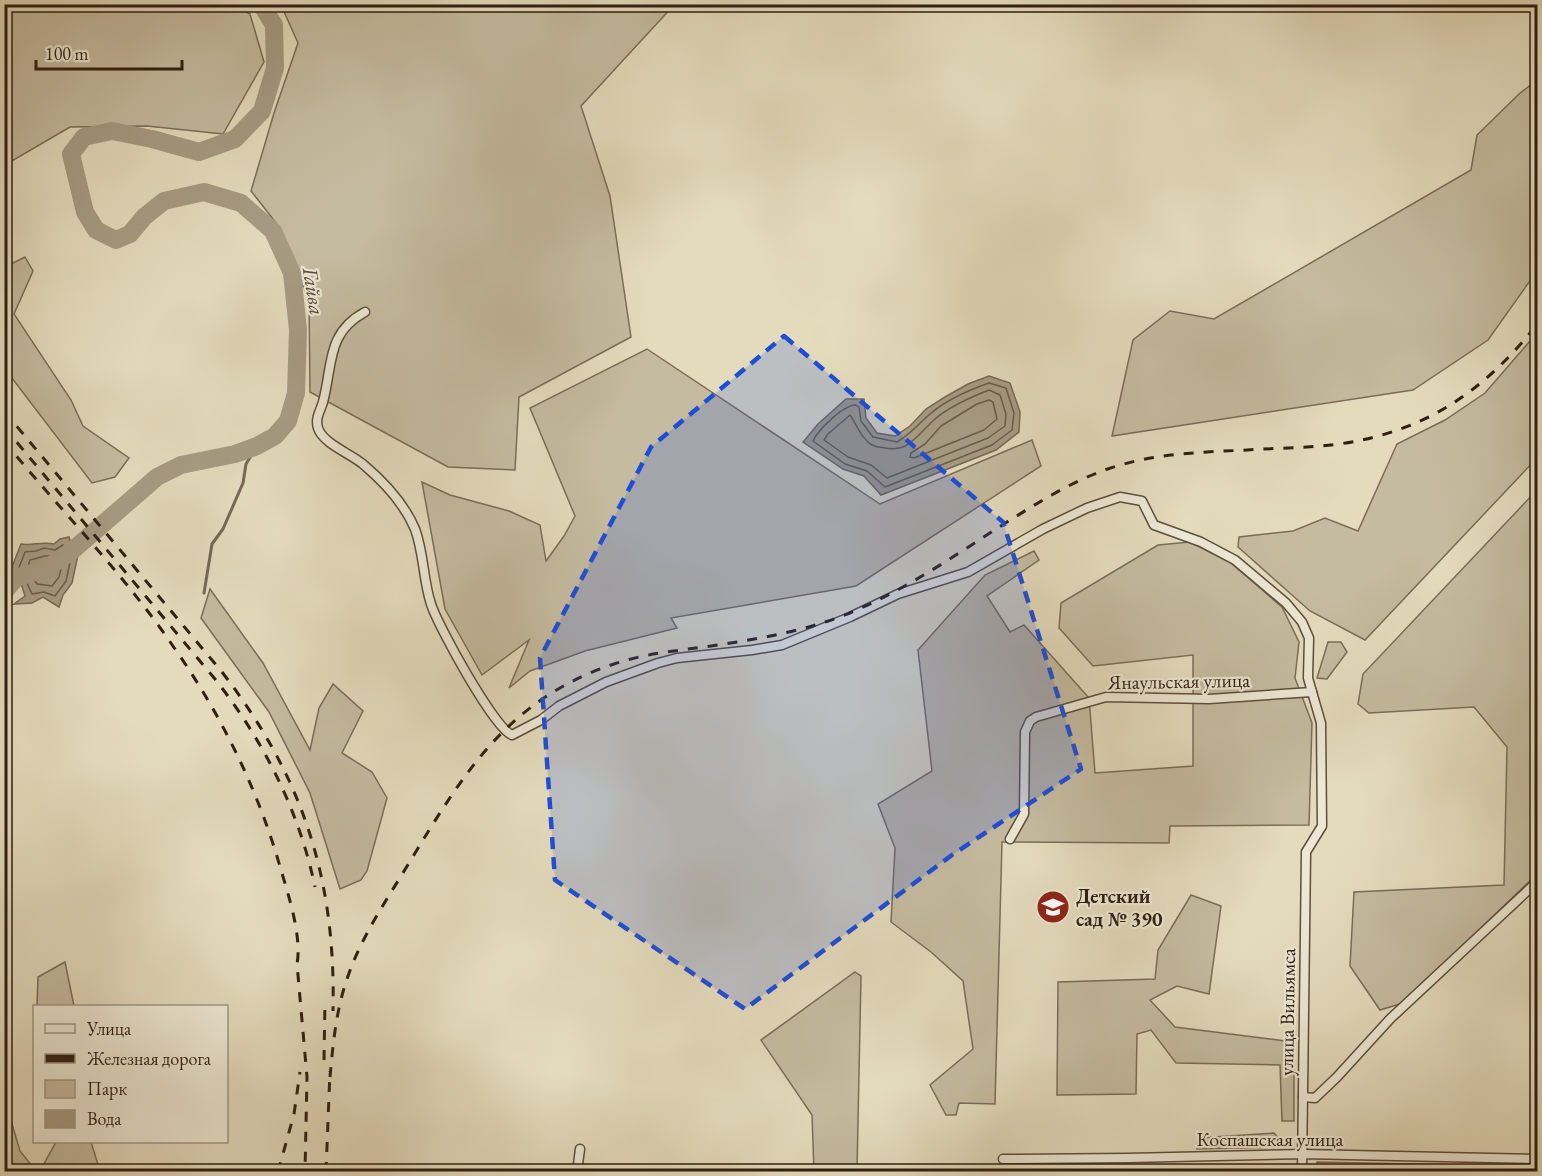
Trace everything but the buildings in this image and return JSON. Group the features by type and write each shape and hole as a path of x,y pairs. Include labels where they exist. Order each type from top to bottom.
{"street":[{"path":"365,312 351,319 341,331 334,345 323,402 317,417 318,430 325,439 362,463 385,484 401,505 414,528 423,561 430,604 435,617 469,680 508,733 518,734 559,706 606,682 658,663 677,658 752,651 782,645 898,594 968,572 1043,529 1087,508 1120,497 1142,501 1154,525 1201,542 1235,560 1286,603 1302,622 1309,638 1308,678 1312,692"},
{"name":"Янаульская улица","path":"1010,839 1024,814 1024,732 1030,721 1036,717 1106,698 1209,699 1312,692"},
{"name":"улица Вильямса","path":"1302,1172 1306,852 1322,826 1322,723 1312,692"},
{"path":"1303,1097 1315,1098 1390,1019 1538,881"},
{"path":"577,1172 580,1149"},
{"name":"Коспашская улица","path":"1003,1159 1302,1154 1538,1159"}],"highlighted area":[{"path":"784,336 1003,522 1081,769 952,855 745,1009 555,880 540,658 651,447"}],"green space":[{"path":"5,5 234,5 250,14 264,62 223,134 147,126 70,127 5,165"},
{"path":"281,5 674,5 581,106 610,196 631,337 519,397 515,470 448,467 310,392 309,300 276,223 251,191 298,43"},
{"path":"1537,80 1537,271 1488,340 1413,390 1112,436 1133,340 1170,311 1214,319 1471,170 1477,135 1519,94"},
{"path":"25,257 33,271 14,314 71,400 83,426 129,458 115,477 92,483 5,369 5,267"},
{"path":"1537,333 1537,458 1365,640 1310,611 1238,547 1239,537 1293,531 1325,518 1358,531 1397,444 1445,420 1485,393"},
{"path":"647,349 880,504 1032,440 1041,466 856,586 671,618 677,628 585,651 530,671 509,688 529,640 482,675 445,609 422,482 450,495 509,511 540,525 546,561 575,516 530,408"},
{"path":"1537,490 1537,874 1403,1003 1380,1010 1350,966 1354,892 1504,885 1507,747 1474,707 1369,713 1358,704 1363,674"},
{"path":"1190,542 1231,563 1282,607 1299,642 1295,678 1312,723 1309,825 1170,826 1169,843 1002,842 995,1104 959,1103 956,1115 946,1115 930,1085 973,1049 963,981 931,952 891,922 895,848 878,804 932,771 918,650 985,575 1034,551 1039,560 987,596 1010,632 1024,625 1089,698 1095,773 1193,766 1193,655 1093,666 1059,628 1061,603 1158,545"},
{"path":"210,589 263,663 310,750 319,708 333,684 363,711 342,753 372,772 387,798 367,871 361,880 340,889 310,793 269,712 201,618"},
{"path":"1328,642 1341,642 1347,652 1327,679 1317,678"},
{"path":"1191,895 1221,906 1209,994 1177,986 1150,1000 1175,1027 1294,1042 1294,1121 1282,1121 1280,1065 1176,1063 1151,1030 1137,1034 1136,1094 1057,1095 1058,982 1155,979 1158,950"},
{"path":"65,962 74,1005 37,1005 38,977"},
{"path":"855,972 861,976 857,1171 814,1171 812,1115 761,1040"},
{"path":"4,1097 20,1151 36,1171 5,1171"},
{"path":"1274,1133 1285,1147 1197,1149 1198,1138"},
{"path":"55,1143 91,1143 100,1171 40,1171"},
{"path":"1317,1162 1508,1166 1508,1171 1317,1172"}],"water":[{"path":"989,376 1010,383 1020,412 1019,432 996,450 881,495 864,476 843,469 803,442 818,424 846,399 864,399 866,418 877,433 895,436 910,426 926,409 968,384"},
{"path":"69,537 73,550 78,555 72,583 63,595 59,607 43,597 32,603 14,604 25,596 21,583 10,572 21,544 54,544 60,539"}],"waterway":[{"name":"Гайва","path":"4,592 16,578 47,568 73,550 157,477 181,465 235,454 257,446 275,436 288,421 296,393 298,330 292,273 273,231 241,203 204,192 164,201 144,217 130,234 116,240 96,230 85,212 71,154 84,137 112,131 199,152 235,139 262,111 275,68 274,25 261,4"},
{"path":"204,593 212,544 223,529 243,483 246,464 257,446"}],"railway":[{"path":"330,1077 343,991 359,948 375,919 429,830 470,770 492,743 545,697 577,679 614,664 659,653 764,637 823,623 842,616 918,579 1049,496 1108,469 1139,460 1169,455 1339,444 1399,430 1426,418 1474,388 1497,369 1538,323"},
{"path":"4,411 222,672 250,711 274,751 294,791 321,873 328,917 333,1011"},
{"path":"4,427 215,679 249,726 289,803 308,858 315,887"},
{"path":"4,441 114,569 156,622 208,701 237,755 262,812 288,892 298,942 297,964 307,1077 305,1172"},
{"path":"324,1060 325,1000"},
{"path":"326,1172 330,1071"},
{"path":"278,1172 294,1114 300,1072"}],"place":[{"name":"Детский сад № 390","path":"1053,907"}]}
